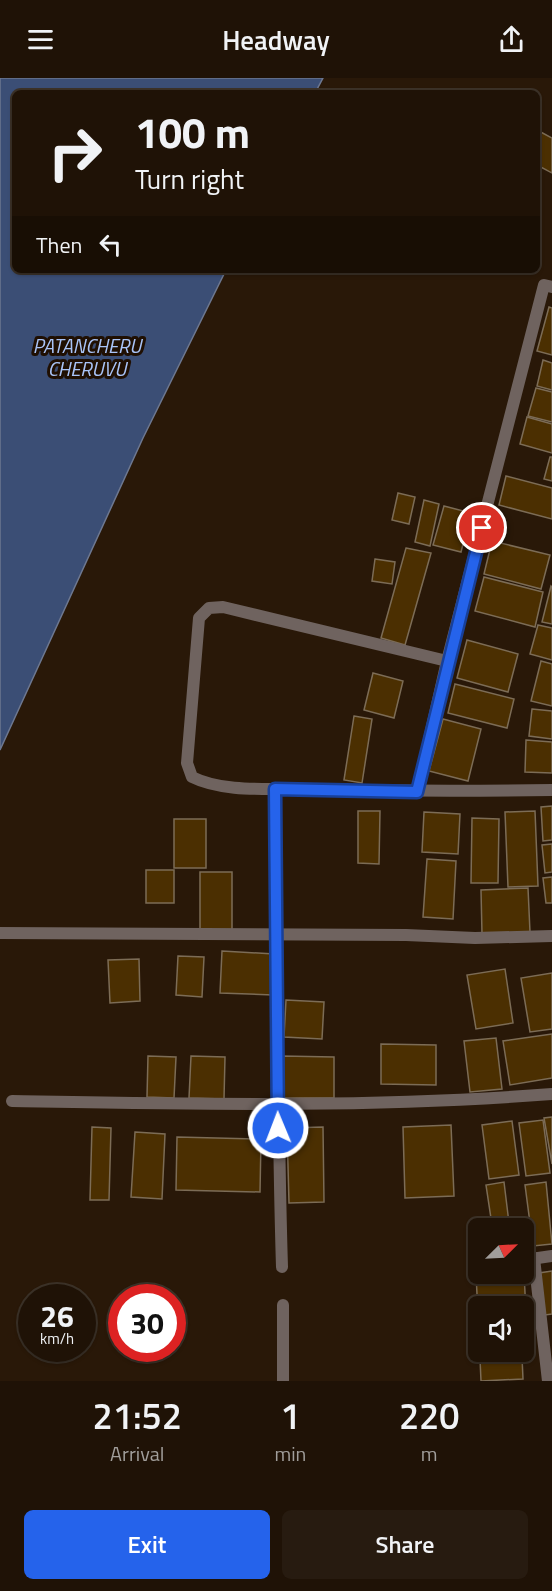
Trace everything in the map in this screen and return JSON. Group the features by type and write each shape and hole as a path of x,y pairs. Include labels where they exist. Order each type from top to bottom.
{"street":[{"path":"417,792 447,661 544,285 552,287"},
{"path":"447,661 223,607 209,608 199,618 187,763 192,777 207,784 275,789 417,792 552,790"},
{"path":"275,789 278,935 277,1105 282,1267"},
{"path":"0,933 475,938 552,936"},
{"path":"12,1101 277,1105 483,1100 552,1094"},
{"path":"534,1258 552,1256"},
{"path":"533,1284 548,1381"},
{"path":"282,1381 283,1305"}],"water":[{"name":"PATANCHERU CHERUVU","path":"0,78 323,78 317,90 12,90 12,273 225,273 143,438 0,750"}],"building":[{"path":"540,132 552,138 552,173 540,167"},
{"path":"549,307 552,308 552,355 537,351"},
{"path":"543,360 552,363 552,390 537,386"},
{"path":"536,388 552,392 552,422 528,416"},
{"path":"527,417 552,424 552,453 520,444"},
{"path":"550,457 552,457 552,481 544,479"},
{"path":"506,476 552,488 552,519 499,505"},
{"path":"398,493 415,497 409,524 392,520"},
{"path":"424,500 439,504 430,546 415,542"},
{"path":"444,506 471,513 461,552 433,545"},
{"path":"492,541 550,555 541,589 484,574"},
{"path":"406,548 431,553 405,645 381,638"},
{"path":"375,559 395,562 392,584 372,581"},
{"path":"484,577 543,592 535,627 475,611"},
{"path":"552,587 552,624 542,622"},
{"path":"538,625 552,628 552,660 530,654"},
{"path":"467,640 518,654 508,692 457,678"},
{"path":"541,661 552,664 552,706 531,701"},
{"path":"373,673 403,681 394,718 364,710"},
{"path":"455,684 514,699 507,728 448,713"},
{"path":"532,709 552,711 552,739 529,736"},
{"path":"354,716 372,719 362,783 344,780"},
{"path":"443,719 481,729 468,781 429,771"},
{"path":"526,740 552,742 552,773 525,772"},
{"path":"552,806 552,840 543,841 541,807"},
{"path":"358,811 380,811 379,864 358,863"},
{"path":"535,811 538,886 508,887 505,812"},
{"path":"424,812 460,814 458,854 422,852"},
{"path":"472,818 499,819 498,883 471,883"},
{"path":"174,819 206,819 206,868 174,868"},
{"path":"552,844 552,872 545,873 542,845"},
{"path":"427,859 456,861 453,919 423,917"},
{"path":"146,870 174,870 174,903 146,903"},
{"path":"200,872 232,872 232,931 200,931"},
{"path":"552,877 552,903 546,903 543,878"},
{"path":"528,888 530,932 482,934 481,890"},
{"path":"222,951 274,954 273,995 220,993"},
{"path":"178,956 204,957 202,997 176,995"},
{"path":"139,959 140,1001 110,1003 108,960"},
{"path":"505,969 513,1023 476,1029 467,975"},
{"path":"552,973 552,1029 530,1032 521,978"},
{"path":"286,1000 324,1002 322,1039 284,1037"},
{"path":"552,1034 552,1078 510,1085 503,1041"},
{"path":"496,1038 502,1089 470,1092 464,1041"},
{"path":"381,1044 436,1045 436,1085 381,1084"},
{"path":"148,1056 176,1057 174,1098 147,1097"},
{"path":"191,1056 225,1057 224,1099 189,1098"},
{"path":"282,1056 334,1057 334,1098 282,1098"},
{"path":"552,1117 552,1164 544,1118"},
{"path":"543,1120 550,1173 526,1176 519,1123"},
{"path":"512,1121 519,1175 489,1179 482,1125"},
{"path":"451,1125 454,1196 405,1198 403,1127"},
{"path":"92,1127 111,1128 109,1200 90,1200"},
{"path":"323,1127 324,1202 289,1203 287,1128"},
{"path":"135,1132 165,1134 162,1199 131,1197"},
{"path":"177,1137 261,1139 260,1192 176,1190"},
{"path":"504,1182 508,1218 491,1218 486,1185"},
{"path":"546,1182 552,1244 534,1246 534,1218 529,1218 525,1185"},
{"path":"552,1271 552,1314 545,1315 539,1273"},
{"path":"476,1284 525,1284 525,1296 477,1296"},
{"path":"480,1362 522,1362 523,1379 481,1381"}],"route":[{"path":"278,1128 275,789 417,792 447,661 482,528"}]}
